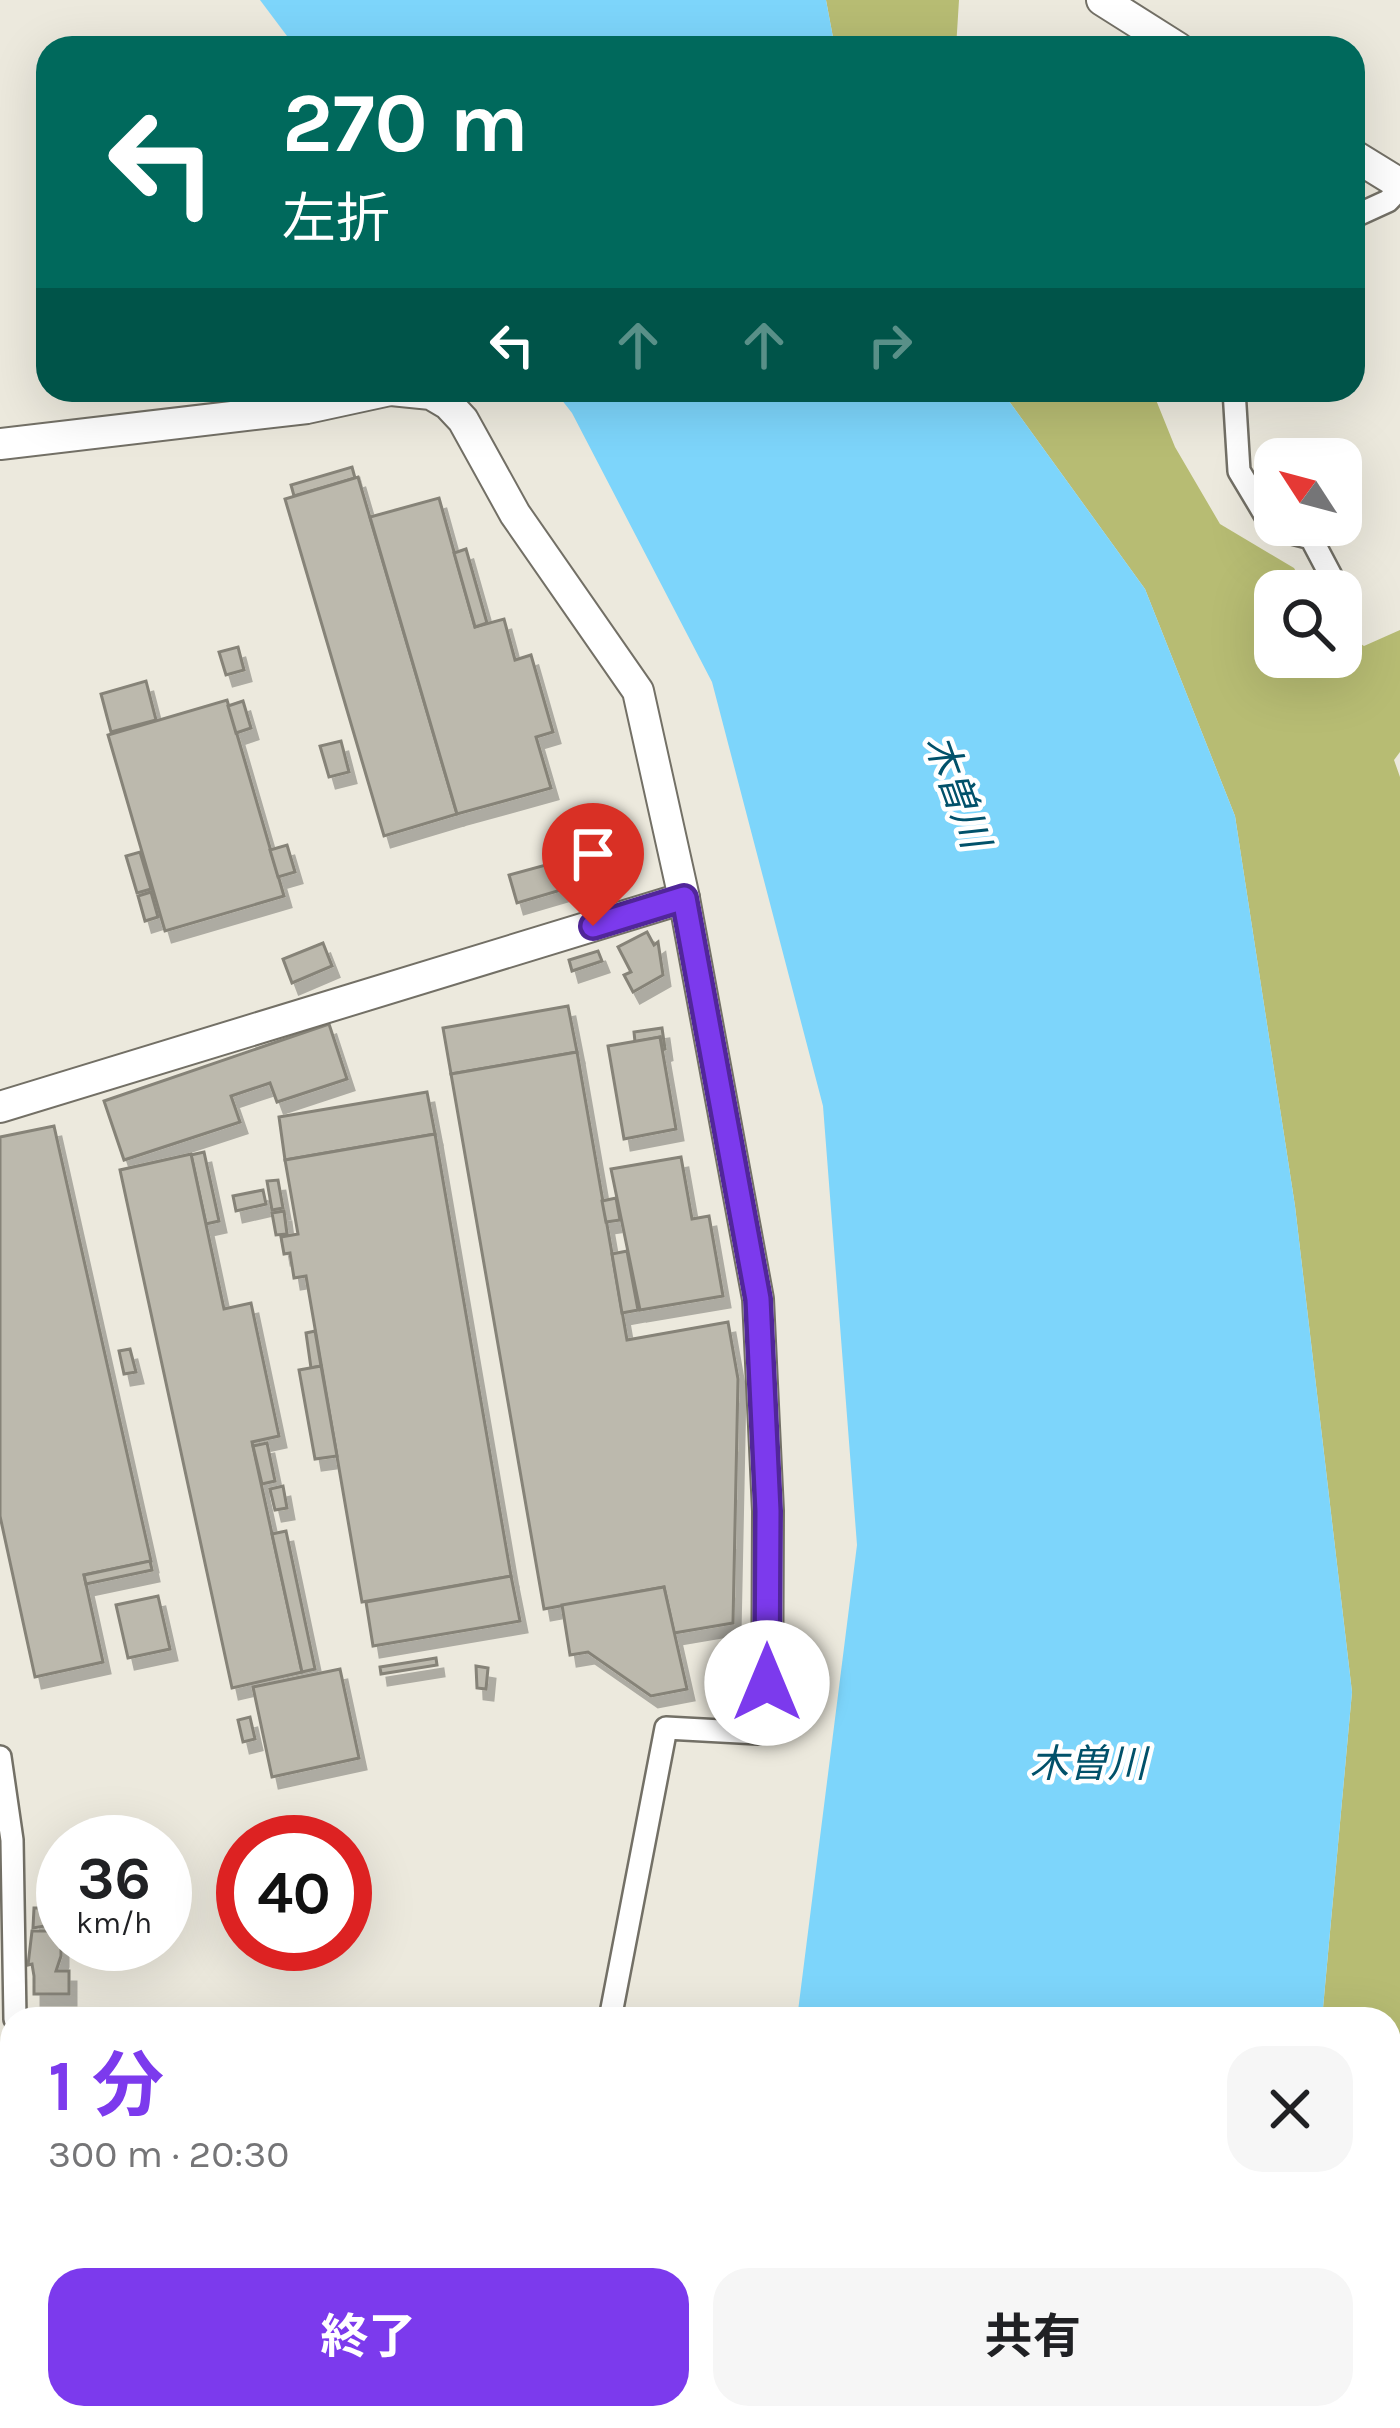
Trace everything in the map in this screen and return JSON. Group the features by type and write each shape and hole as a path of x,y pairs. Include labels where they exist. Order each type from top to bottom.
{"street":[{"path":"1102,0 1159,36"},
{"path":"1365,163 1400,186 1388,201 1365,212"},
{"path":"0,444 335,402"},
{"path":"445,402 463,420 515,514 638,691 684,898 758,1299 768,1511 767,1726 758,1733 666,1727 612,2007"},
{"path":"1235,402 1239,471 1273,528 1311,538 1328,570"},
{"path":"0,1106 684,898"},
{"path":"0,1757 12,1840 15,2007"}],"green space":[{"path":"826,0 959,0 957,36 833,36"},
{"path":"1010,402 1157,402 1175,447 1220,524 1295,570 1254,570 1254,678 1362,678 1362,645 1400,630 1400,752 1394,760 1400,777 1400,2007 1323,2007 1352,1692 1295,1206 1235,816 1145,589"}],"water":[{"path":"260,0 826,0 833,36 287,36"},
{"name":"木曽川","path":"563,402 1010,402 1145,589 1235,816 1295,1206 1352,1692 1323,2007 799,2007 857,1545 823,1106 712,682"}],"building":[{"path":"352,467 355,478 294,496 291,485"},
{"path":"358,477 457,814 384,836 285,499"},
{"path":"439,498 475,627 504,619 515,660 531,655 553,732 536,737 551,788 457,814 370,517"},
{"path":"466,549 487,623 475,627 454,553"},
{"path":"238,647 244,670 226,675 219,652"},
{"path":"146,681 156,720 111,732 101,694"},
{"path":"227,700 284,896 165,931 108,735"},
{"path":"243,701 251,728 236,733 228,706"},
{"path":"341,741 349,772 329,777 320,746"},
{"path":"600,829 603,843 588,847 584,834"},
{"path":"287,845 295,872 278,877 270,850"},
{"path":"140,852 151,889 137,893 126,856"},
{"path":"553,863 561,890 517,903 509,875"},
{"path":"151,892 158,917 145,921 138,896"},
{"path":"647,932 654,945 658,942 663,975 633,992 624,975 631,972 618,947"},
{"path":"323,943 332,966 292,983 283,959"},
{"path":"598,951 602,961 572,971 569,960"},
{"path":"568,1006 577,1052 451,1074 443,1028"},
{"path":"329,1024 347,1079 277,1102 270,1083 231,1096 240,1122 124,1160 104,1101"},
{"path":"662,1028 665,1049 660,1037 635,1042 634,1032"},
{"path":"660,1037 676,1129 624,1139 608,1046"},
{"path":"577,1052 627,1340 728,1322 738,1379 733,1623 674,1633 664,1587 544,1609 451,1074"},
{"path":"427,1092 435,1134 285,1160 279,1117"},
{"path":"54,1126 151,1561 84,1575 103,1662 35,1677 0,1516 0,1137"},
{"path":"435,1134 511,1576 362,1602 306,1276 294,1278 290,1253 284,1254 281,1237 298,1234 285,1160"},
{"path":"204,1152 219,1221 206,1224 191,1155"},
{"path":"191,1154 224,1309 251,1303 279,1436 252,1442 302,1672 232,1688 120,1170"},
{"path":"681,1157 692,1219 709,1216 723,1296 640,1310 611,1169"},
{"path":"278,1180 283,1208 272,1210 267,1181"},
{"path":"263,1190 266,1204 236,1211 233,1196"},
{"path":"616,1198 620,1220 606,1222 602,1201"},
{"path":"284,1211 287,1234 276,1235 272,1213"},
{"path":"627,1251 638,1310 622,1313 612,1254"},
{"path":"315,1331 321,1366 311,1368 306,1333"},
{"path":"130,1349 136,1372 124,1374 119,1351"},
{"path":"321,1366 337,1456 315,1459 299,1370"},
{"path":"267,1443 275,1481 262,1484 253,1446"},
{"path":"283,1486 287,1508 275,1510 270,1489"},
{"path":"286,1531 315,1669 302,1672 272,1534"},
{"path":"150,1561 152,1570 86,1584 84,1575"},
{"path":"511,1576 520,1621 373,1646 366,1602"},
{"path":"664,1587 687,1689 651,1696 588,1652 570,1655 562,1605"},
{"path":"158,1596 170,1649 128,1658 116,1605"},
{"path":"436,1658 437,1665 381,1674 380,1667"},
{"path":"476,1666 488,1668 486,1689 477,1688"},
{"path":"340,1669 359,1758 272,1777 253,1687"},
{"path":"250,1717 255,1739 243,1742 238,1720"},
{"path":"32,1931 36,1931 36,1971 69,1971 69,1994 34,1994 32,1964 28,1965"}],"route":[{"path":"593,926 684,898 758,1299 768,1511 767,1683"}]}
